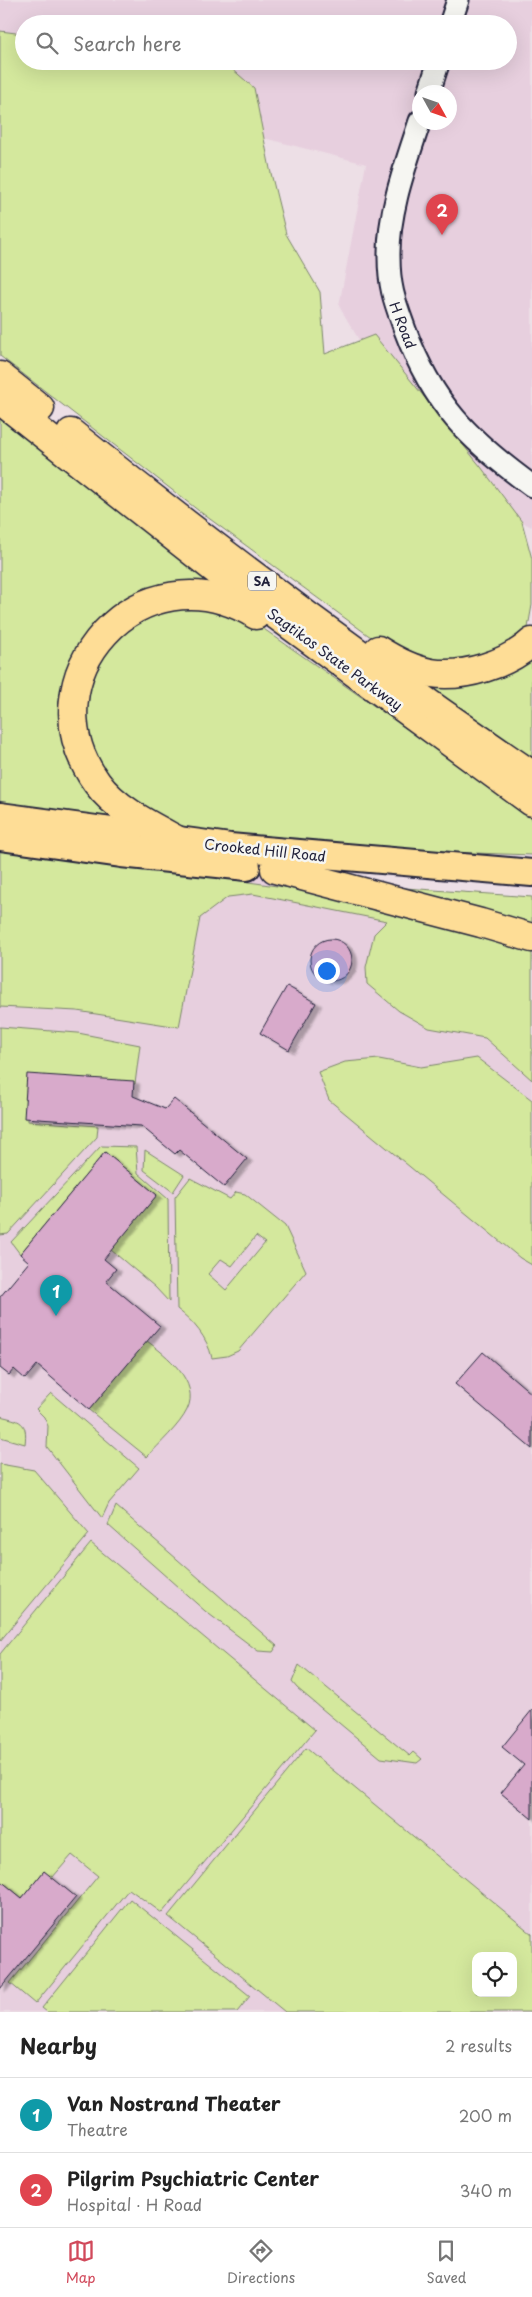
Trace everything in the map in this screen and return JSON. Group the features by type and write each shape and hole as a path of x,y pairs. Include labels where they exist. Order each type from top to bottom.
{"highway":[{"name":"Sagtikos State Parkway","path":"0,376 216,547 365,657 532,775"},
{"name":"Sagtikos State Parkway","path":"0,400 172,537 532,802"},
{"path":"216,547 383,653 407,665 431,673 456,673 482,668 507,658 532,642"},
{"path":"177,840 132,814 108,796 90,771 78,743 74,710 80,675 96,644 121,618 150,601 165,597 195,594 211,596 238,605 281,633 360,677"},
{"path":"275,869 532,938"}],"main road":[{"name":"Crooked Hill Road","path":"0,816 177,840 326,856 532,873"},
{"name":"Crooked Hill Road","path":"0,837 121,854 275,869 427,879 532,881"}],"street":[{"path":"453,15 458,0"},
{"path":"430,85 435,70"},
{"name":"H Road","path":"417,130 402,174 394,215 389,255 391,292 416,358 433,391 455,420 477,442 532,486"}],"shaded area":[{"path":"0,0 532,0 532,527 496,509 398,406 339,306 366,164 0,71"},
{"path":"0,829 149,850 394,905 532,942 532,2012 0,2012"}],"green space":[{"path":"0,31 15,33 15,70 233,70 254,88 270,169 286,234 320,292 325,354 374,335 481,467 522,522 532,559 532,605 526,639 473,666 413,662 368,635 199,511 0,356"},
{"path":"0,411 229,590 142,593 64,694 128,820 0,806"},
{"path":"201,603 248,618 532,816 532,855 330,848 208,835 168,823 123,797 92,763 81,718 87,673 113,632 152,609"},
{"path":"532,653 532,761 401,672"},
{"path":"0,847 298,889 532,946 532,1080 485,1038 429,1028 399,1011 367,984 366,967 374,934 387,921 253,894 228,897 200,918 179,1027 77,1011 0,1007"},
{"path":"391,887 532,897 532,932"},
{"path":"0,1027 78,1033 140,1045 135,1084 30,1077 28,1121 98,1126 97,1137 8,1234 0,1235"},
{"path":"477,1058 532,1100 532,1265 520,1258 329,1100 318,1072 345,1062 379,1059 421,1067"},
{"path":"101,1146 136,1147 138,1173 168,1199 169,1302 155,1287 111,1250 157,1195 105,1152 20,1254 11,1242"},
{"path":"145,1150 184,1175 173,1192 144,1170"},
{"path":"190,1178 230,1199 236,1192 245,1194 285,1226 306,1271 238,1351 227,1356 212,1358 207,1343 199,1330 177,1309 175,1197","holes":["256,1236 265,1243 226,1290 208,1274 221,1259 232,1266"]},
{"path":"147,1341 179,1370 186,1380 190,1400 187,1410 179,1422 147,1457 89,1410"},
{"path":"51,1393 139,1468 109,1503 102,1518 47,1447 48,1426 44,1417 36,1409"},
{"path":"0,1416 13,1419 24,1426 25,1444 0,1437"},
{"path":"0,1464 34,1470 89,1534 0,1641"},
{"path":"116,1506 277,1646 273,1652 258,1651 205,1611 108,1525"},
{"path":"91,1543 315,1730 162,1913 129,1889 35,2004 10,1983 98,1876 72,1855 52,1878 44,1871 22,1898 0,1880 0,1654"},
{"path":"299,1665 410,1756 414,1752 422,1759 417,1763 381,1758 297,1688 292,1682"},
{"path":"306,1748 532,1934 532,2012 285,2012 168,1916"},
{"path":"130,1899 250,1996 237,2012 47,2012 42,2008"}],"building":[{"path":"331,939 346,945 352,960 346,975 331,981 316,975 310,960 316,945"},
{"path":"287,986 316,1003 289,1050 260,1033"},
{"path":"27,1074 134,1081 133,1096 165,1109 174,1099 247,1159 224,1187 179,1150 175,1154 141,1126 24,1118"},
{"path":"105,1152 157,1195 104,1259 116,1269 106,1281 160,1326 89,1410 37,1365 25,1379 14,1369 9,1375 0,1368 0,1297 29,1262 20,1254"},
{"path":"483,1352 532,1394 532,1449 455,1384"},
{"path":"532,1710 532,1819 501,1793 524,1765 502,1747"},
{"path":"44,1871 76,1897 0,1989 0,1880 22,1898"}],"place":[{"name":"Pilgrim Psychiatric Center","path":"442,235"},
{"name":"Van Nostrand Theater","path":"56,1316"}]}
